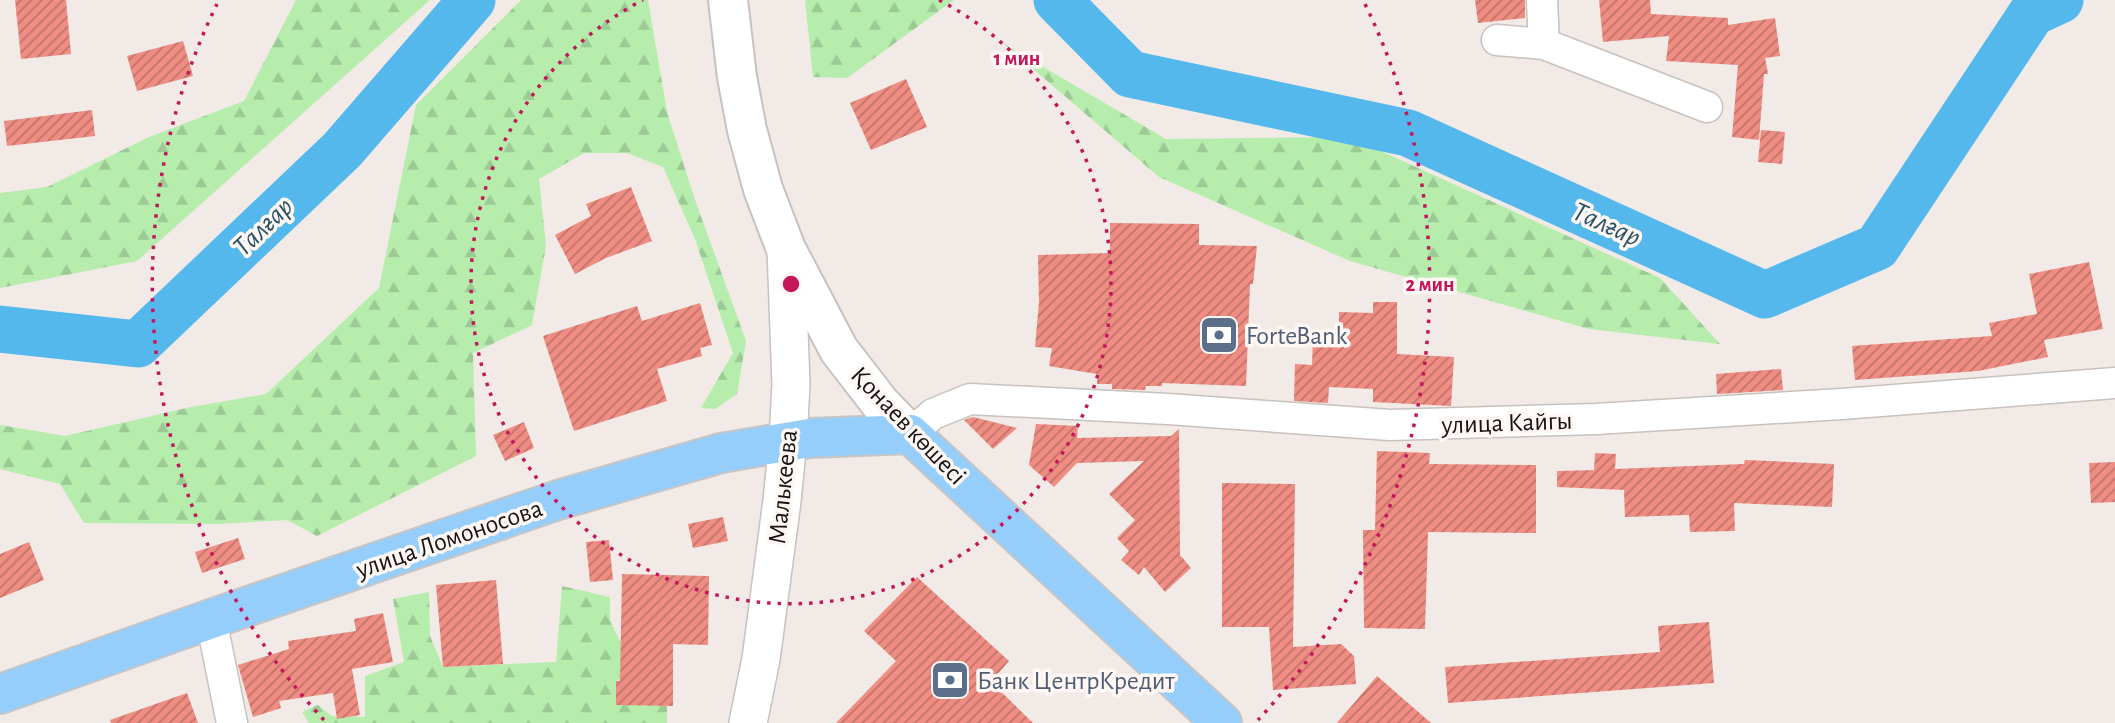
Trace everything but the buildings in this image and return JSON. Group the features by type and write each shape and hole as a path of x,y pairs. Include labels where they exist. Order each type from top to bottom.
{"main road":[{"name":"Қонаев көшесі","path":"728,0 737,77 747,130 763,189 786,249 839,350 880,402 910,434 1222,723"},
{"name":"улица Ломоносова","path":"0,694 558,500 721,453 788,440 910,434"}],"street":[{"path":"1542,0 1544,44"},
{"path":"1497,40 1544,44 1707,107"},
{"name":"Малькеева","path":"748,723 761,659 788,440 791,384 786,249"},
{"name":"улица Кайгы","path":"910,434 933,414 971,399 1390,425 1623,418 2115,383"},
{"path":"211,619 232,723"}],"green space":[{"path":"296,0 430,0 137,261 0,288 0,193 47,187 149,137 244,101"},
{"path":"521,0 648,0 667,112 694,197 746,341 737,394 715,409 701,408 733,353 695,239 663,167 627,153 584,153 539,179 546,246 532,325 473,353 476,456 317,536 287,520 218,524 84,523 60,484 0,469 0,425 65,436 191,407 266,394 379,288 416,105"},
{"path":"805,0 954,0 847,78 813,77"},
{"path":"1004,44 1166,139 1350,137 1660,278 1720,344 1589,329 1350,261 1159,177"},
{"path":"562,586 610,597 610,620 629,661 627,676 616,681 616,705 667,704 667,723 309,723 302,712 318,705 332,716 365,717 365,676 404,662 393,599 429,592 430,636 443,667 556,662"}],"waterway":[{"name":"Талғар","path":"0,329 138,344 342,150 472,0"},
{"name":"Талғар","path":"1057,0 1130,74 1408,133 1765,295 1877,247 2032,13 2060,0"}],"place":[{"name":"ForteBank","path":"1219,335"},
{"name":"Банк ЦентрКредит","path":"950,680"}]}
